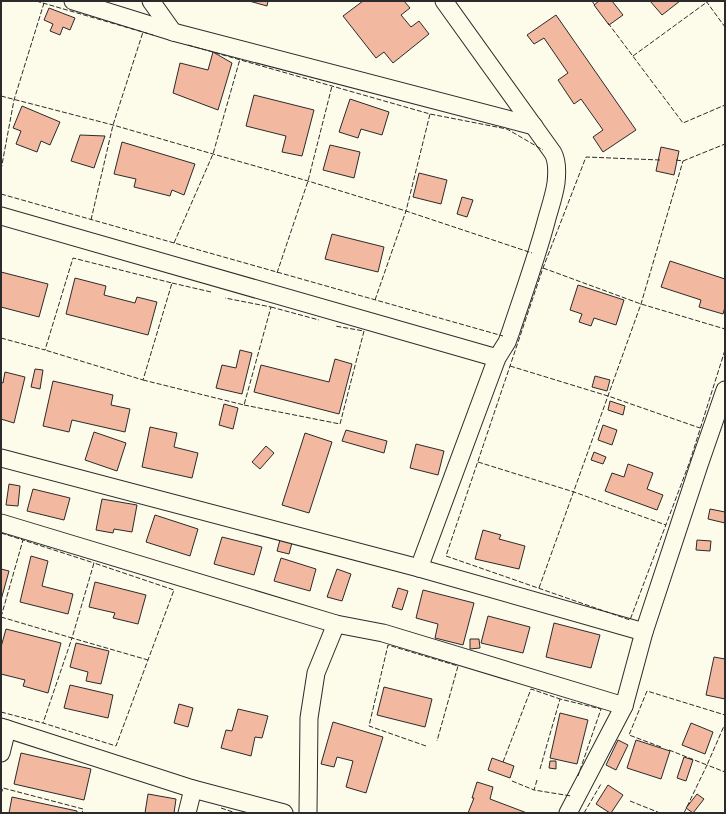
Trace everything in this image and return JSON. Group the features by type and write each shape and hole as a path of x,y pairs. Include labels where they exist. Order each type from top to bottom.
{"street":[{"path":"73,1 173,32 534,126"},
{"path":"151,1 173,32"},
{"path":"419,568 497,358 507,342 511,331 538,250 556,184 557,163 555,157 534,126 444,1"},
{"path":"1,216 497,358"},
{"path":"568,813 624,706 644,632 725,390"},
{"path":"1,458 419,568 644,632"},
{"path":"1,523 336,624 382,633 624,706"},
{"path":"308,813 310,710 316,673 336,624"},
{"path":"1,754 4,728 193,789 284,813"},
{"path":"187,813 193,789"}],"building":[{"path":"249,1 268,1 267,6"},
{"path":"363,1 404,1 410,8 401,15 411,27 419,21 429,34 393,63 384,52 376,58 343,16"},
{"path":"599,1 612,1 623,15 609,25 594,5"},
{"path":"650,1 680,1 662,15"},
{"path":"49,8 75,18 70,30 63,27 60,35 50,31 53,24 44,20"},
{"path":"556,15 636,130 603,152 593,137 603,130 581,99 574,104 558,80 568,73 544,38 534,44 527,35"},
{"path":"213,52 232,63 218,110 173,93 180,63 208,70"},
{"path":"254,95 314,110 302,156 282,152 286,136 246,126"},
{"path":"350,99 389,112 382,135 361,129 358,138 339,132"},
{"path":"22,106 60,122 50,145 41,141 37,152 16,144 21,131 13,128"},
{"path":"80,135 105,136 94,168 71,161"},
{"path":"122,142 195,164 184,195 172,190 170,196 134,187 136,179 114,174"},
{"path":"330,145 360,152 354,178 323,170"},
{"path":"661,147 679,151 674,175 656,171"},
{"path":"419,173 447,180 441,204 413,197"},
{"path":"462,197 473,200 467,217 457,214"},
{"path":"332,234 384,247 378,272 325,259"},
{"path":"670,261 725,279 725,307 723,314 699,307 701,300 661,287"},
{"path":"1,272 48,284 39,317 1,307"},
{"path":"75,278 106,286 104,295 135,303 137,297 157,302 148,335 66,314"},
{"path":"578,285 624,300 616,325 594,318 591,326 579,322 582,314 570,310"},
{"path":"240,350 252,353 242,394 216,388 222,365 236,368"},
{"path":"335,359 352,364 339,414 254,392 261,365 329,382"},
{"path":"35,369 43,370 40,389 31,387"},
{"path":"5,372 25,377 14,423 1,419 1,382 3,383"},
{"path":"595,376 610,380 607,391 592,387"},
{"path":"53,381 113,395 111,405 130,409 125,432 72,420 69,432 43,426"},
{"path":"610,401 625,406 623,415 608,410"},
{"path":"224,404 238,408 233,429 219,425"},
{"path":"603,425 617,430 612,445 598,440"},
{"path":"150,427 177,433 174,447 198,453 192,478 142,467"},
{"path":"346,430 387,441 384,453 342,441"},
{"path":"94,432 126,443 117,471 85,460"},
{"path":"305,433 332,442 309,513 282,505"},
{"path":"416,444 444,451 438,475 410,468"},
{"path":"266,446 274,453 260,469 252,462"},
{"path":"594,452 606,457 603,464 591,460"},
{"path":"628,464 653,473 647,489 663,495 657,510 605,491 612,473 624,477"},
{"path":"9,484 20,486 18,506 6,505"},
{"path":"33,489 70,498 64,520 27,511"},
{"path":"102,499 137,505 132,532 114,529 113,533 96,530"},
{"path":"710,509 725,512 725,523 708,519"},
{"path":"155,515 198,529 190,556 146,542"},
{"path":"483,530 501,535 499,539 525,546 519,569 475,559"},
{"path":"281,536 293,539 289,554 277,551"},
{"path":"222,537 262,547 254,575 214,564"},
{"path":"697,540 711,541 710,551 696,550"},
{"path":"31,556 48,561 42,586 73,594 68,614 20,602"},
{"path":"281,558 316,569 310,591 274,581"},
{"path":"1,569 9,571 1,600"},
{"path":"337,569 351,574 342,601 327,597"},
{"path":"95,582 146,595 138,624 113,618 115,613 89,607"},
{"path":"398,588 408,591 402,610 392,607"},
{"path":"423,590 474,603 463,645 435,638 438,624 416,618"},
{"path":"488,616 530,627 523,653 481,643"},
{"path":"554,623 600,635 591,668 546,657"},
{"path":"6,629 61,643 48,693 23,686 25,680 1,674 1,647"},
{"path":"470,639 479,639 480,648 470,649"},
{"path":"76,643 109,651 101,684 86,681 88,672 70,667"},
{"path":"714,657 725,659 725,699 706,695"},
{"path":"70,685 113,695 108,718 64,708"},
{"path":"384,687 432,699 425,727 377,715"},
{"path":"179,704 193,708 188,727 174,723"},
{"path":"238,709 268,716 262,738 255,737 251,756 221,748 226,730 232,731"},
{"path":"560,713 588,720 577,764 550,758"},
{"path":"333,722 383,737 366,793 346,787 353,761 337,757 334,767 321,764"},
{"path":"691,723 713,732 705,754 682,745"},
{"path":"618,740 628,745 616,770 606,765"},
{"path":"636,740 670,751 661,779 627,768"},
{"path":"21,753 91,769 84,800 14,784"},
{"path":"684,757 693,760 686,781 677,778"},
{"path":"492,758 514,766 510,778 488,770"},
{"path":"550,761 556,761 556,769 549,768"},
{"path":"477,782 493,787 490,799 527,813 468,813 474,798 472,798"},
{"path":"608,785 623,795 611,813 596,804"},
{"path":"148,794 176,799 174,813 145,813"},
{"path":"697,794 704,799 693,813 686,808"},
{"path":"12,797 77,811 77,813 9,813"}],"fence":[{"path":"36,1 153,35"},
{"path":"592,1 596,7"},
{"path":"706,1 725,27"},
{"path":"633,56 707,2"},
{"path":"1,170 14,100 44,3"},
{"path":"608,23 683,123 725,105"},
{"path":"91,220 113,125 143,32"},
{"path":"188,45 430,114 507,129 543,150"},
{"path":"174,243 213,154 240,59"},
{"path":"277,273 308,181 332,86"},
{"path":"1,96 113,125 308,181 406,211 532,253"},
{"path":"375,300 406,211 430,114"},
{"path":"676,160 683,161 725,144"},
{"path":"660,160 586,157 543,268 446,556 630,620 690,461 725,350"},
{"path":"539,588 641,304 683,161"},
{"path":"1,194 503,336"},
{"path":"1,338 45,350 73,258 172,283 143,380 45,350"},
{"path":"543,268 641,304 725,329"},
{"path":"172,283 211,292"},
{"path":"143,380 244,405 271,307 225,298"},
{"path":"271,307 319,320"},
{"path":"244,405 340,424 364,331 335,326"},
{"path":"510,366 608,396 700,428"},
{"path":"478,462 574,492 666,525"},
{"path":"1,533 23,540"},
{"path":"1,617 23,540 94,563"},
{"path":"1,617 72,638 94,563 174,590 116,746 43,723 72,638 148,660"},
{"path":"426,746 369,726 388,645 458,666 437,741"},
{"path":"503,762 531,689 560,699"},
{"path":"661,747 629,735 647,691 725,715"},
{"path":"540,769 560,699 601,709 578,776"},
{"path":"1,712 43,723"},
{"path":"669,750 707,765 724,726"},
{"path":"684,813 707,765 725,772"},
{"path":"537,780 534,790 571,796"},
{"path":"512,781 534,790"},
{"path":"584,813 601,784"},
{"path":"1,794 3,788 83,809 82,813"},
{"path":"630,801 660,813"},
{"path":"221,808 236,813"}]}
